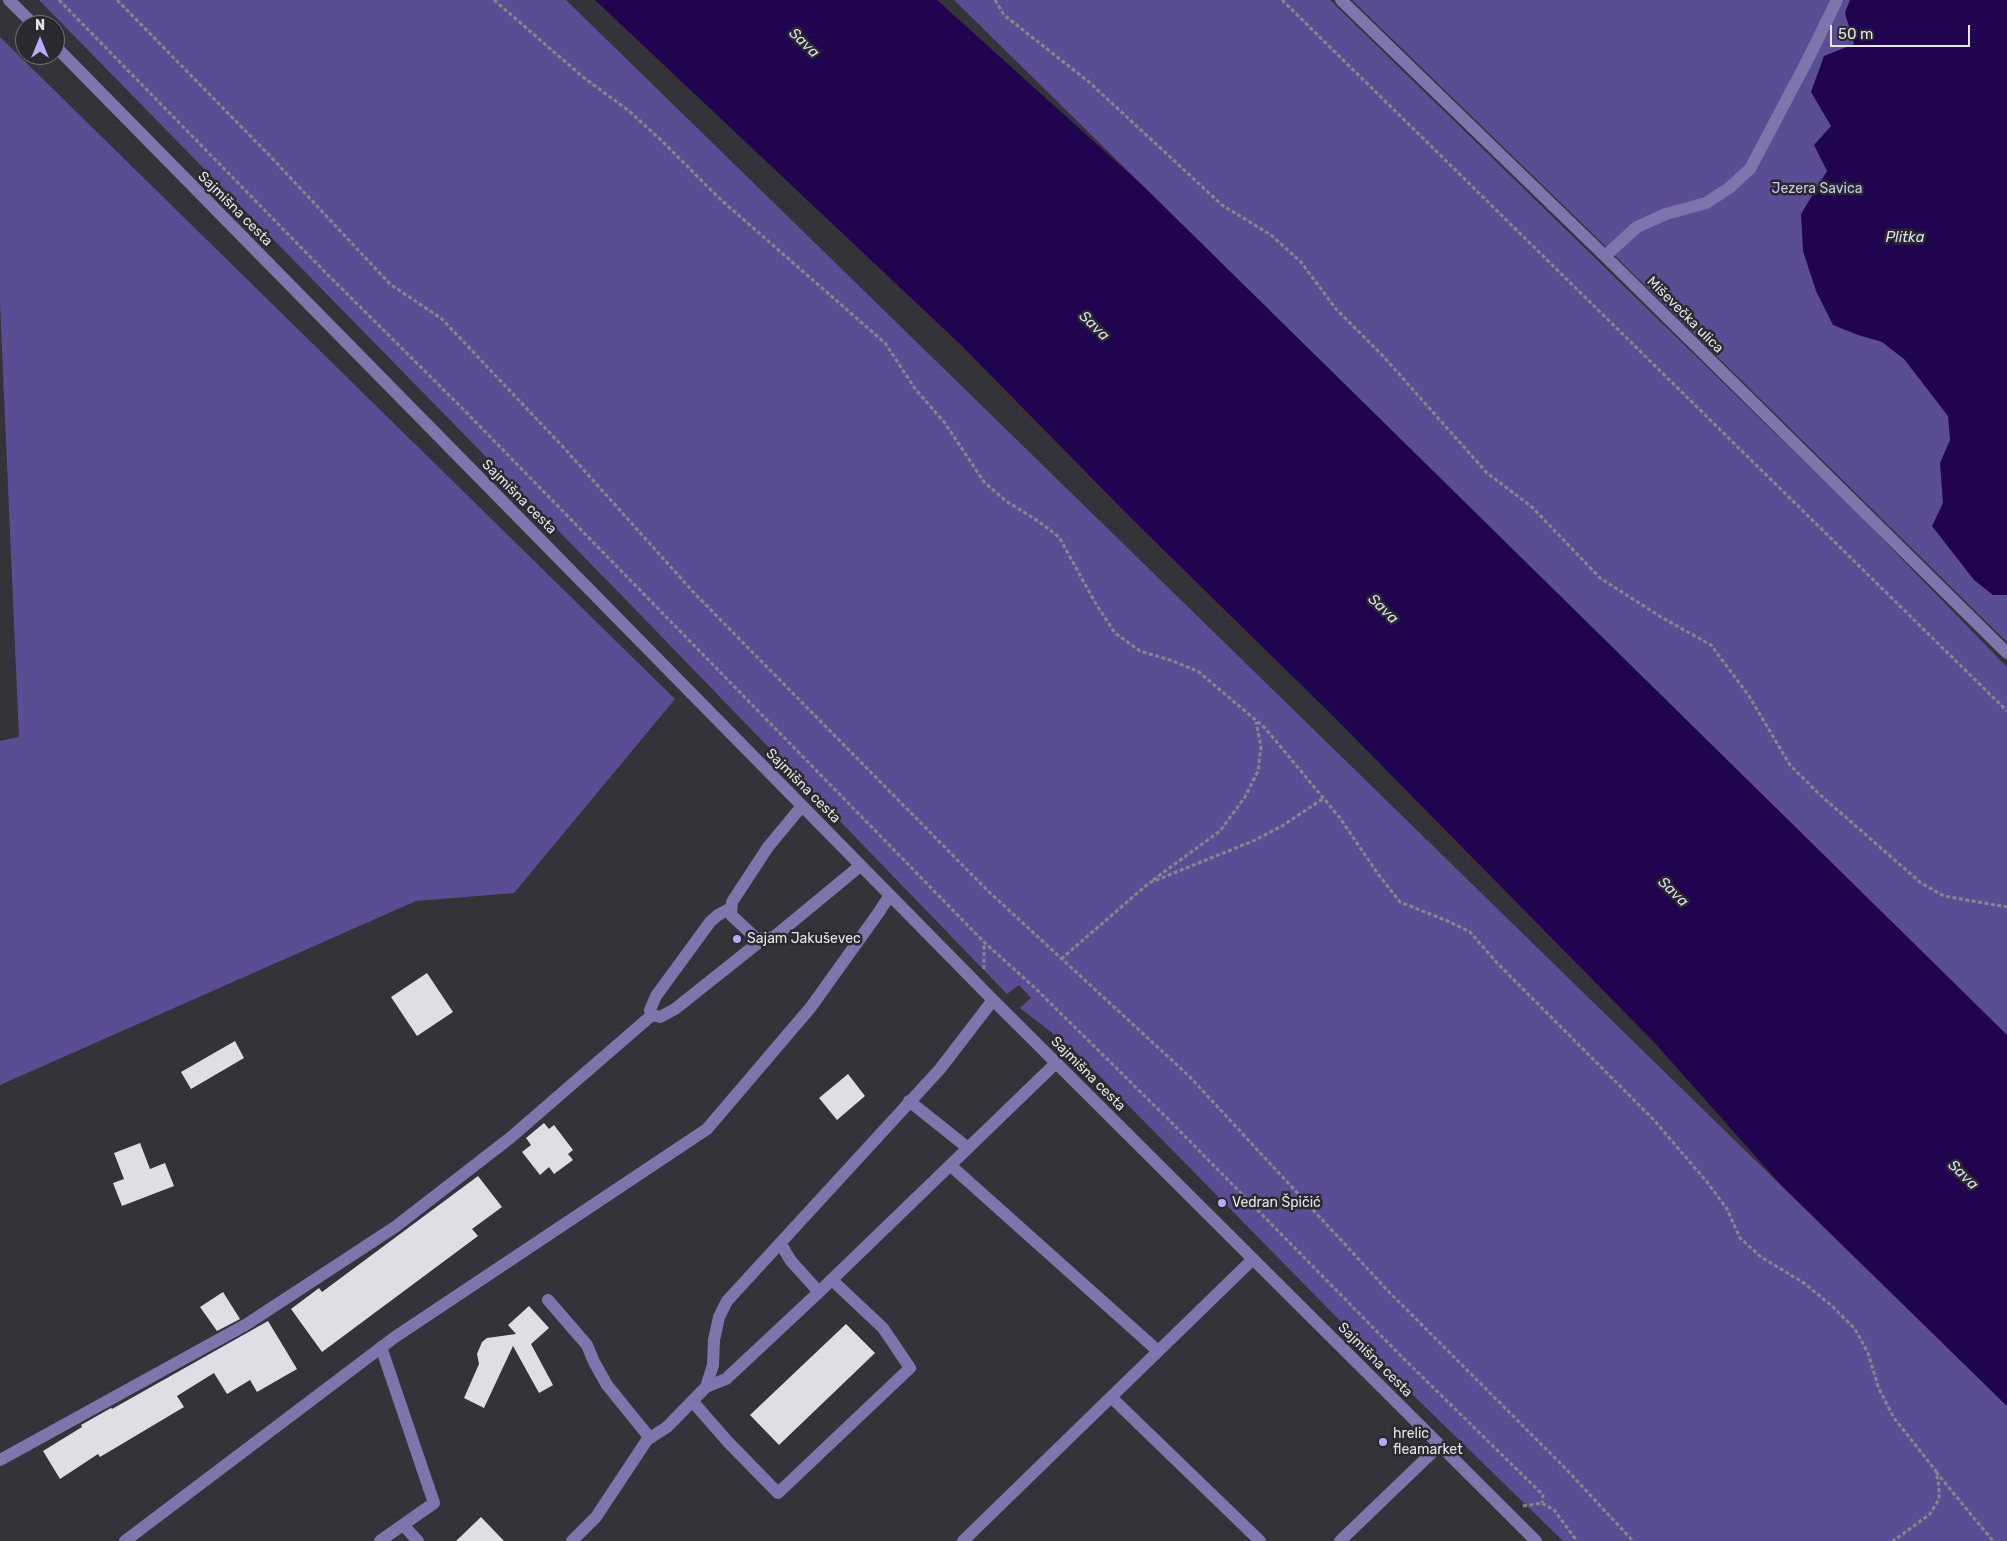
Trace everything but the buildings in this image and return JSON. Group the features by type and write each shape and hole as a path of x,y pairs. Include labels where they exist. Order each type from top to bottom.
{"street":[{"path":"9,0 24,15"},
{"name":"Miševečka ulica","path":"1340,0 1605,256 2005,648"},
{"path":"1605,256 1637,227 1666,214 1706,203 1730,188 1750,169 1837,0"},
{"name":"Sajmišna cesta","path":"65,56 860,866 1536,1541"},
{"path":"802,806 768,847 732,902 731,915 757,939 774,938 860,866"},
{"path":"125,1541 381,1348 707,1129 811,1007 880,912 890,895"},
{"path":"652,1015 650,1010 656,996 710,922 731,908"},
{"path":"652,1015 660,1017 675,1009 763,939"},
{"path":"572,1541 596,1517 634,1456 650,1438 667,1427 706,1387 713,1365 714,1340 719,1317 727,1301 940,1069 993,1000"},
{"path":"0,1460 247,1324 395,1227 510,1138 652,1015"},
{"path":"706,1387 726,1379 832,1280 1056,1063"},
{"path":"909,1101 968,1148"},
{"path":"950,1165 1158,1351"},
{"path":"780,1243 791,1261 819,1292"},
{"path":"963,1541 1253,1259"},
{"path":"693,1402 728,1442 778,1493 910,1368 883,1328 832,1280"},
{"path":"548,1300 587,1345 607,1385 650,1438"},
{"path":"380,1541 434,1503 381,1348"},
{"path":"1111,1397 1260,1541"},
{"path":"1340,1541 1440,1445"},
{"path":"403,1525 418,1541"}],"path":[{"path":"59,0 328,275 460,406 984,942 1035,988 1168,1119 1402,1358 1543,1495 1542,1503"},
{"path":"117,0 271,157 390,284 442,319 564,448 703,602 987,890 1189,1076 1390,1293 1566,1470 1633,1541"},
{"path":"494,0 582,77 630,111 662,140 720,199 885,343 916,390 944,423 984,482 1006,501 1038,521 1059,538 1096,604 1115,633 1140,651 1173,661 1199,672 1265,728 1340,818 1378,874 1400,902 1470,932 1498,964 1653,1119 1707,1182 1727,1209 1740,1238 1761,1257 1804,1283 1856,1329 1868,1353 1879,1389 1894,1418 1993,1541"},
{"path":"995,0 1004,15 1089,82 1222,205 1271,235 1301,262 1336,309 1383,356 1487,474 1532,507 1600,578 1661,617 1711,645 1749,696 1790,765 1818,793 1921,884 1944,896 2007,907"},
{"path":"1282,0 2007,710"},
{"path":"1061,959 1149,884 1220,831 1244,797 1258,771 1261,746 1256,720"},
{"path":"1149,884 1253,841 1282,826 1324,798"},
{"path":"976,983 984,968 984,942"},
{"path":"1893,1541 1930,1514 1939,1499 1936,1471"},
{"path":"1507,1512 1519,1507 1542,1503 1554,1510 1577,1541"}],"green space":[{"path":"39,0 566,0 2007,1406 2007,1541 1563,1541 1414,1396 1073,1049 1020,1008 1031,998 1019,985 1007,994 631,605 65,27 65,15 54,15"},
{"path":"954,0 1330,0 1859,515 2007,667 2007,1035"},
{"name":"Jezera Savica","path":"1352,0 2007,0 2007,642 1598,239"},
{"path":"0,37 15,52 15,65 29,65 675,699 514,893 416,901 0,1085 0,741 19,737 0,304"}],"water":[{"name":"Sava","path":"595,0 937,0 1142,185 2007,1035 2007,1406 1781,1185 1653,1041 1335,718 1131,518 962,346"},
{"name":"Plitka","path":"1850,0 2007,0 2007,595 1993,595 1974,580 1932,526 1943,503 1940,463 1950,440 1948,416 1904,359 1882,342 1833,325 1816,291 1803,251 1801,214 1827,171 1814,145 1831,126 1811,92 1824,56 1854,44 1845,13"}],"place":[{"name":"Sajam Jakuševec","path":"737,939"},
{"name":"Vedran Špičić","path":"1222,1203"},
{"name":"hrelic fleamarket","path":"1383,1442"}]}
